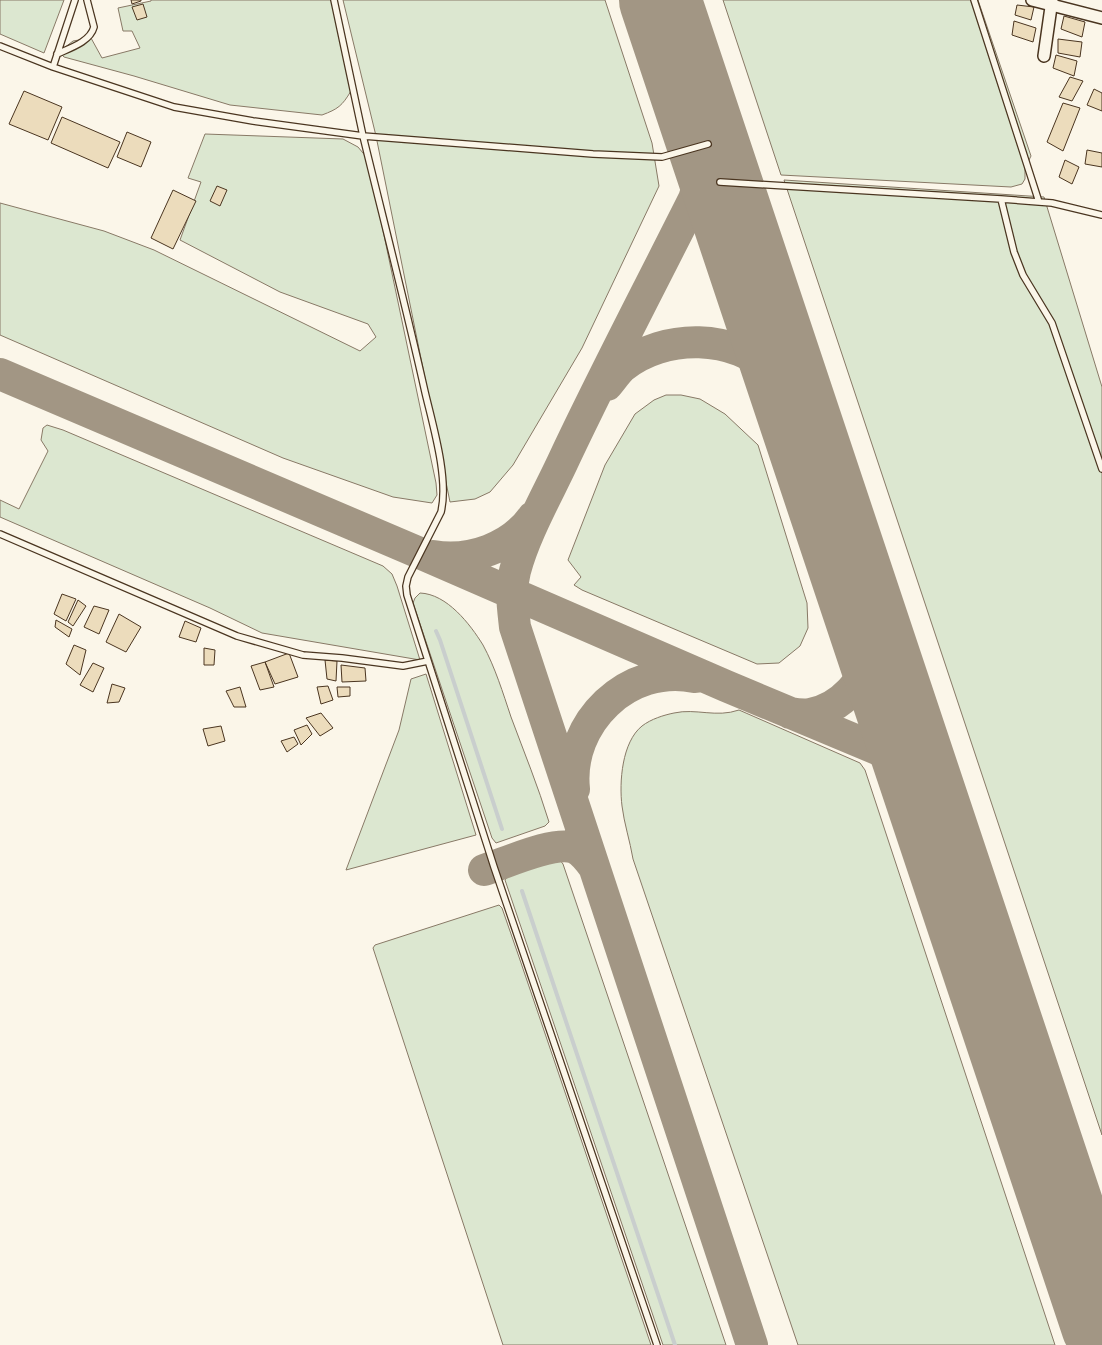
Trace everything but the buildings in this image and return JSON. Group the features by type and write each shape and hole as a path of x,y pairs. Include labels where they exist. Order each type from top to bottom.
{"street":[{"path":"1032,0 1051,2 1102,18"},
{"path":"1044,56 1051,2"}],"lane":[{"path":"53,68 75,0"},
{"path":"57,54 86,40 94,31 87,0"},
{"path":"334,0 363,136 410,326 438,450 444,490 444,502 436,524 412,567 406,586 407,596 494,867 657,1345"},
{"path":"974,0 1039,202"},
{"path":"0,46 53,68 174,106 254,121 363,136 662,157 708,144"},
{"path":"720,182 1052,203 1102,215"},
{"path":"1001,199 1017,260 1031,290 1052,324 1102,469"},
{"path":"0,534 246,639 304,655 403,666 428,661"}],"green space":[{"path":"0,0 64,0 44,53 0,34"},
{"path":"151,0 332,0 351,91 339,106 322,115 230,105 64,57 59,52 73,41 91,38 102,58 140,48 132,31 123,31 118,8"},
{"path":"343,0 605,0 652,143 659,186 582,348 513,465 490,492 475,499 450,502 376,136"},
{"path":"723,0 978,0 1031,156 1025,168 1025,179 1022,184 1011,187 781,175"},
{"path":"205,134 343,139 358,147 368,159 436,483 437,495 432,503 393,497 283,458 0,335 0,203 104,231 154,250 360,351 376,337 368,324 280,292 180,240 201,182 188,178"},
{"path":"784,180 1044,197 1102,387 1102,1135"},
{"path":"666,395 681,395 700,399 725,414 758,445 807,603 808,628 800,646 779,663 757,664 574,585 581,577 568,560 605,465 635,414 654,400"},
{"path":"47,425 63,430 383,566 392,574 397,586 420,660 262,633 210,608 0,517 0,500 19,509 48,451 41,440 43,428"},
{"path":"420,593 430,595 448,604 471,628 483,645 495,671 540,795 549,822 545,826 496,843 492,838 413,603"},
{"path":"426,674 476,835 346,870 399,730 411,679"},
{"path":"739,710 860,763 865,770 1055,1345 798,1345 633,859 622,806 623,763 630,742 642,726 649,721 674,713 722,713"},
{"path":"552,858 559,859 563,864 726,1345 663,1345 505,880 511,872 540,864"},
{"path":"499,905 502,908 519,957 651,1345 503,1345 373,948 375,945"}],"waterway":[{"path":"436,631 502,829"},
{"path":"522,891 675,1345"}],"taxiway":[{"path":"708,144 703,170 694,199 596,392 531,527 515,571 512,599 515,627 752,1345"},
{"path":"607,385 622,367 639,356 658,348 678,343 699,342 740,350 758,360 777,376 794,402"},
{"path":"0,374 877,749 906,768 925,795"},
{"path":"433,556 461,557 489,550 513,537 533,517"},
{"path":"790,713 810,714 833,706 851,691 865,673 877,652"},
{"path":"574,789 574,765 581,742 592,721 607,703 625,689 647,679 670,675 695,677"},
{"path":"484,870 543,850 566,846 581,852 594,867"}],"runway":[{"path":"660,0 1102,1325"}]}
